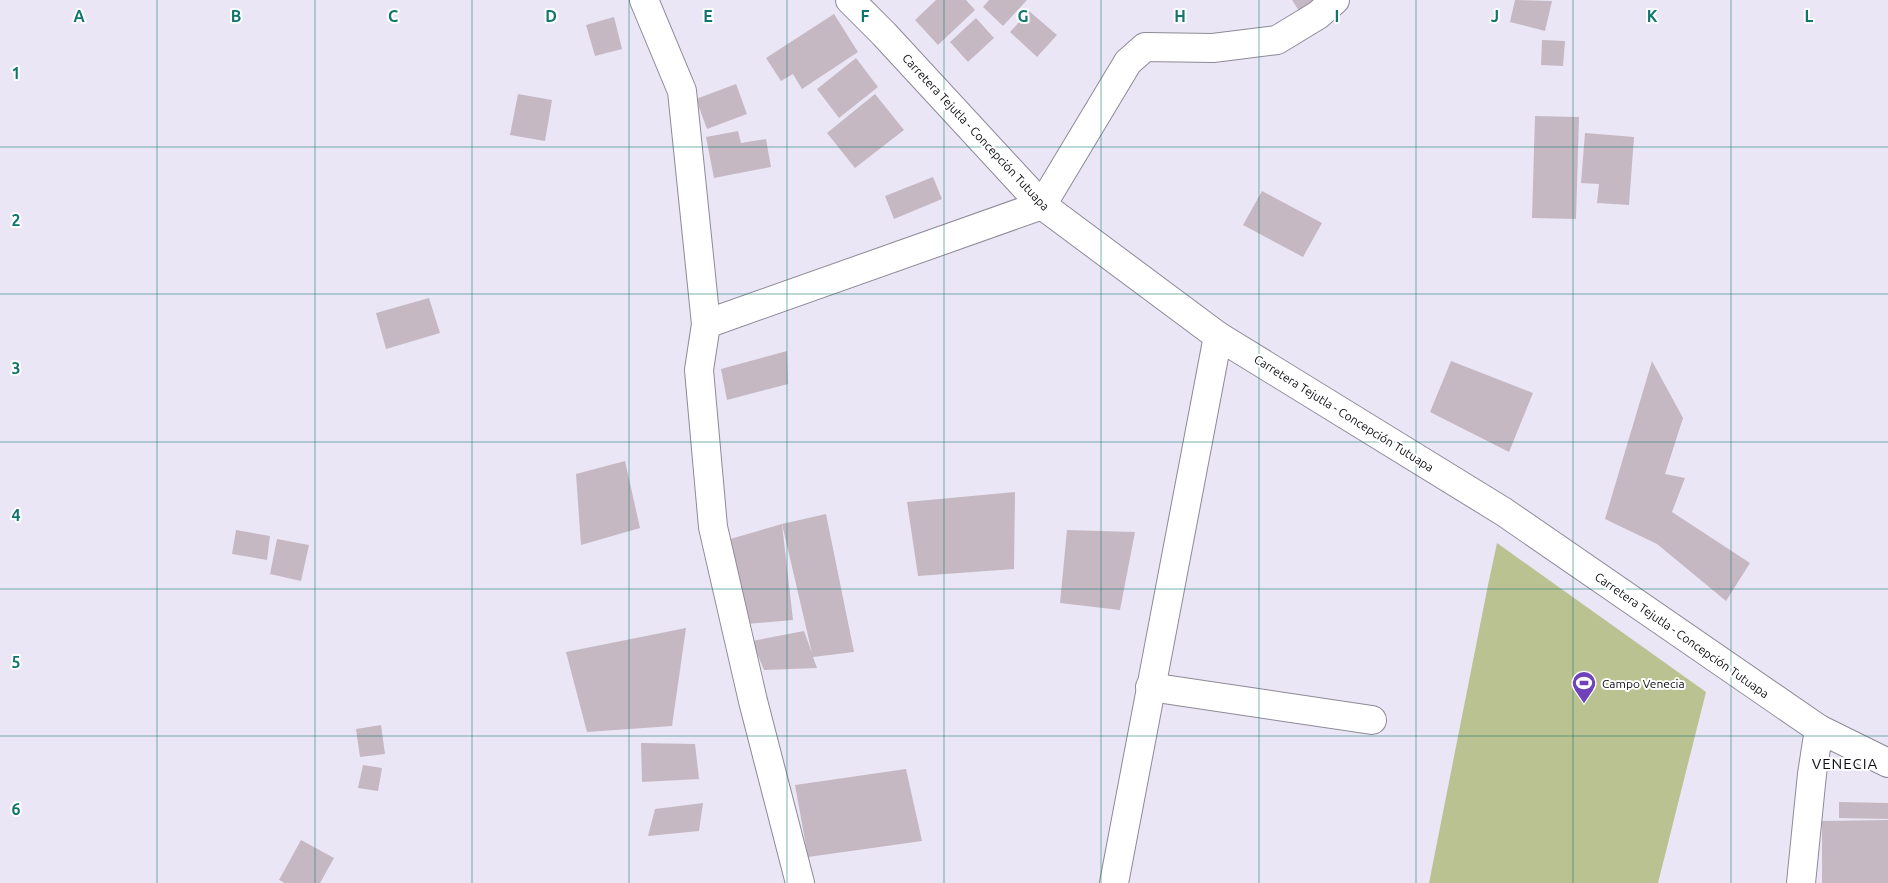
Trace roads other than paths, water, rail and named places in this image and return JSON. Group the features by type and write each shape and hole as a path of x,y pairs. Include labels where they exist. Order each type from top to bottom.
{"street":[{"path":"644,0 682,91 706,324 699,370 713,528 753,701 800,883"},
{"name":"Carretera Tejutla - Concepción Tutuapa","path":"850,0 884,34 1042,205 1218,336 1504,512 1819,729 1888,763"},
{"path":"706,324 1042,205 1128,62 1145,47 1213,48 1277,40 1318,15 1335,0"},
{"path":"1114,883 1218,336"},
{"path":"1150,687 1372,720"},
{"path":"1801,883 1812,774 1819,729"}],"place":[{"name":"Campo Venecia","path":"1584,704"}],"district":[{"name":"VENECIA","path":"1845,763"}]}
